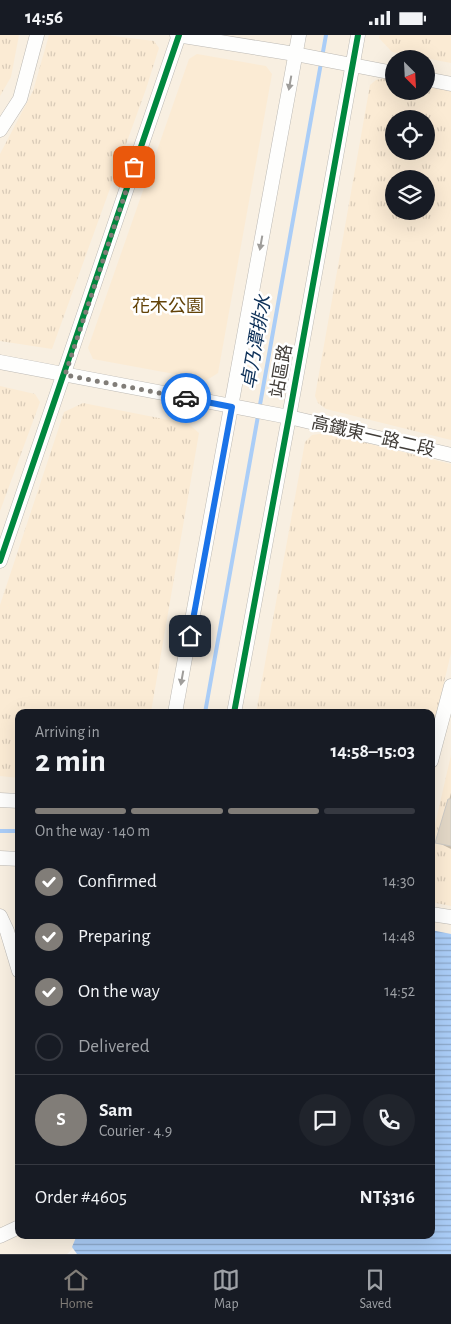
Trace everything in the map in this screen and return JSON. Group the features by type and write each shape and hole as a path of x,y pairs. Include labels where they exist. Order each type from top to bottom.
{"street":[{"path":"0,130 20,99 37,35"},
{"path":"0,561 65,375 178,35 385,71"},
{"path":"177,709 299,35"},
{"name":"站區路","path":"235,709 358,35"},
{"path":"435,81 451,84"},
{"name":"高鐵東一路二段","path":"0,362 289,417 451,455"},
{"path":"435,746 451,686"},
{"path":"0,800 15,801"},
{"path":"0,858 15,859"},
{"path":"435,915 451,917"},
{"path":"0,916 7,931 15,958"},
{"path":"0,1236 15,1229"}],"shaded area":[{"path":"0,35 451,35 451,948 435,946 435,709 15,709 15,1239 84,1239 67,1254 0,1254"}],"green space":[{"path":"0,35 19,35 11,77 0,96"},
{"path":"49,35 106,35 154,41 159,48 52,349 0,341 0,154 33,91"},
{"path":"380,35 451,35 451,63 435,60 435,50 390,50 379,38"},
{"name":"花木公園","path":"197,54 266,66 272,74 218,373 207,380 93,359 88,348 189,59"},
{"path":"385,78 385,100 435,100 435,88 451,91 451,440 326,409 318,403 315,396 370,85 376,80"},
{"path":"0,386 35,394 40,402 0,511"},
{"path":"83,403 189,424 199,433 152,709 15,709 15,778 0,776 0,605 64,412"},
{"path":"326,433 451,464 451,653 435,720 435,709 257,709 305,442 312,435"},
{"path":"451,755 451,906 435,903 435,825"}],"water":[{"path":"435,931 451,934 451,1254 77,1254 72,1247 75,1239 435,1239"}],"building":[{"path":"448,799 451,799 451,846 435,843"}],"waterway":[{"name":"卓乃潭排水","path":"206,709 326,35"},
{"path":"0,831 15,831"}],"cycle path":[{"path":"0,561 179,35"},
{"path":"235,709 358,35"}],"way so far":[{"path":"134,167 65,375 186,398"}],"route":[{"path":"186,398 232,407 190,636"}]}
